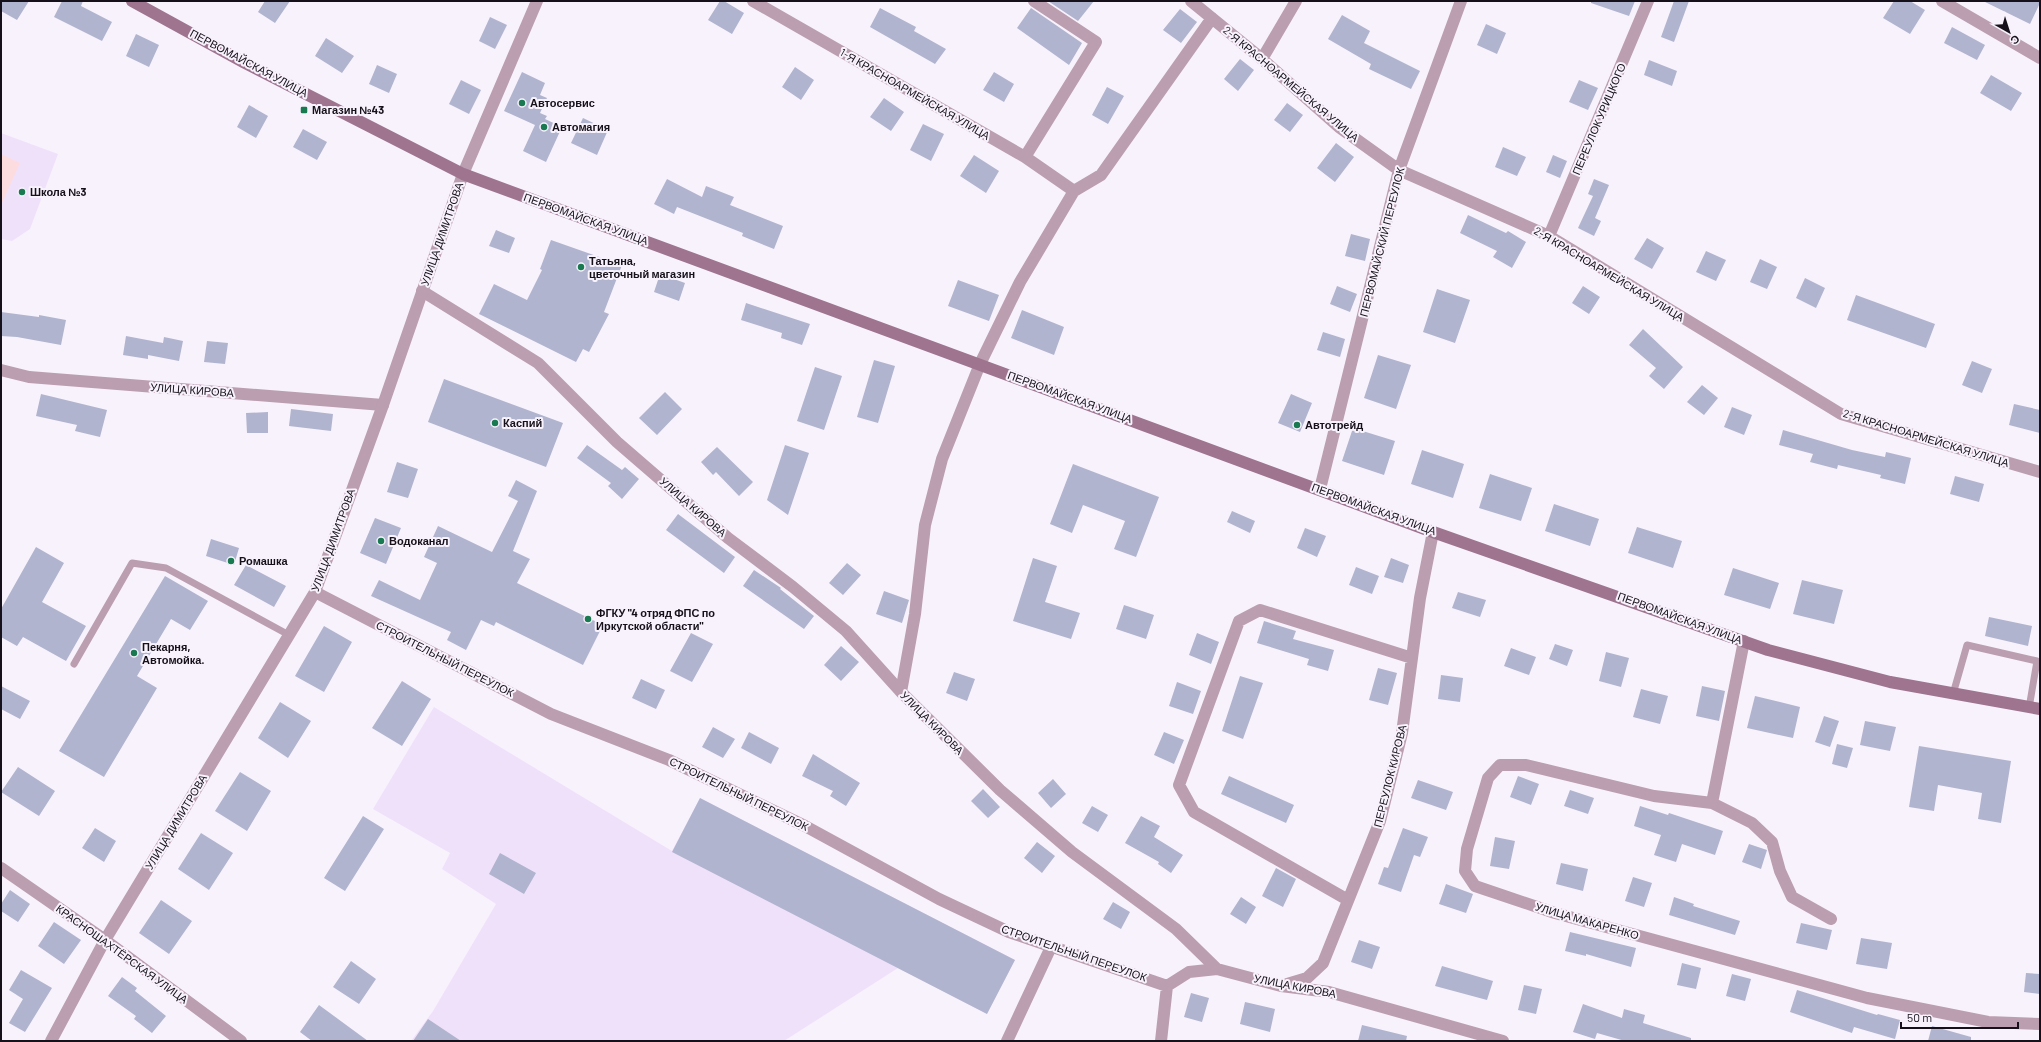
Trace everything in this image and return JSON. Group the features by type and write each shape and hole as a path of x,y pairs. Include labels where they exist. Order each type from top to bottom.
{"main road":[{"name":"ПЕРВОМАЙСКАЯ УЛИЦА","path":"132,1 245,63 463,174 1320,489 1433,532 1768,650 1883,680 2035,708"}],"street":[{"name":"УЛИЦА ДИМИТРОВА","path":"51,1041 105,940 314,592 383,405 463,174 537,1"},
{"name":"1-Я КРАСНОАРМЕЙСКАЯ УЛИЦА","path":"753,1 1025,157 1074,192"},
{"path":"1025,157 1096,42 1034,1"},
{"name":"2-Я КРАСНОАРМЕЙСКАЯ УЛИЦА","path":"1191,1 1262,59 1339,127 1399,170 1549,236 1841,414 2040,472"},
{"path":"1262,59 1296,1"},
{"name":"ПЕРВОМАЙСКИЙ ПЕРЕУЛОК","path":"1320,489 1399,170 1461,1"},
{"name":"ПЕРЕУЛОК УРИЦКОГО","path":"1549,236 1648,1"},
{"path":"1942,1 2040,58"},
{"path":"901,692 915,614 925,525 942,459 980,364 1020,282 1074,192 1101,175 1212,18"},
{"name":"УЛИЦА КИРОВА","path":"422,291 538,363 617,442 728,538 793,587 846,631 901,692 1000,790 1072,852 1176,928 1217,969 1281,986 1329,992 1503,1041"},
{"name":"УЛИЦА КИРОВА","path":"1,370 29,377 383,405"},
{"name":"ПЕРЕУЛОК КИРОВА","path":"1281,986 1307,978 1324,963 1380,821 1402,733 1420,598 1433,532"},
{"name":"СТРОИТЕЛЬНЫЙ ПЕРЕУЛОК","path":"314,592 551,714 669,760 805,826 939,899 1009,932 1167,986"},
{"path":"1348,900 1194,812 1179,785 1239,621 1260,610 1412,658"},
{"path":"1712,803 1744,641"},
{"name":"УЛИЦА МАКАРЕНКО","path":"1831,919 1792,897 1780,871 1772,842 1752,823 1712,803 1654,796 1526,765 1500,765 1488,778 1467,849 1465,871 1475,886 1555,913 1867,998 1988,1022 2040,1024"},
{"name":"КРАСНОШАХТЁРСКАЯ УЛИЦА","path":"1,868 105,940 241,1041"},
{"path":"1008,1041 1052,947"},
{"path":"1161,1041 1167,986 1189,972 1217,969"}],"lane":[{"path":"74,664 132,563 166,568 289,635"},
{"path":"1953,694 1967,645 2037,661 2035,708"}],"shaded area":[{"name":"Школа №3","path":"1,133 58,154 30,229 12,241 1,239"},
{"path":"1,154 20,163 1,205"},
{"path":"434,707 672,851 700,798 1015,960 987,1014 898,968 784,1041 411,1041 433,1011 496,904 442,869 450,853 373,809"}],"building":[{"path":"1,1 29,1 17,20 1,11"},
{"path":"62,1 83,1 81,6 112,22 102,41 54,17"},
{"path":"265,1 290,1 275,23 258,12"},
{"path":"720,1 724,1 744,13 732,34 708,20"},
{"path":"1048,1 1094,1 1078,21"},
{"path":"1591,1 1635,1 1629,16 1591,3"},
{"path":"1674,1 1689,1 1674,42 1661,37"},
{"path":"1894,1 1910,1 1925,10 1910,34 1883,18"},
{"path":"1983,1 2040,1 2040,3 2030,24"},
{"path":"880,8 916,27 914,31 946,49 935,64 870,27"},
{"path":"1031,8 1082,43 1069,65 1017,28"},
{"path":"1180,9 1197,22 1181,43 1163,30"},
{"path":"1342,15 1370,31 1364,43 1420,71 1411,89 1369,69 1371,64 1328,39"},
{"path":"490,17 507,25 495,49 479,41"},
{"path":"1486,24 1506,33 1497,54 1477,45"},
{"path":"1952,27 1985,45 1977,60 1944,43"},
{"path":"136,34 159,45 149,67 126,56"},
{"path":"326,38 354,56 342,73 315,56"},
{"path":"1240,59 1254,70 1238,91 1224,79"},
{"path":"1649,60 1677,71 1672,86 1644,75"},
{"path":"377,65 397,74 389,93 369,84"},
{"path":"795,67 814,80 801,100 782,87"},
{"path":"522,72 545,83 540,95 547,98 540,113 547,116 545,119 562,127 546,162 523,151 535,125 504,111"},
{"path":"994,72 1014,84 1004,102 983,90"},
{"path":"1991,75 2022,93 2011,111 1980,93"},
{"path":"461,80 481,90 469,114 449,104"},
{"path":"1579,80 1598,88 1588,110 1569,102"},
{"path":"1107,87 1124,96 1108,124 1092,115"},
{"path":"884,98 904,112 891,131 870,117"},
{"path":"1287,103 1303,115 1290,132 1274,120"},
{"path":"249,105 268,116 256,138 237,127"},
{"path":"583,118 608,130 597,155 571,143"},
{"path":"923,124 944,134 931,161 910,150"},
{"path":"303,129 327,142 317,160 293,147"},
{"path":"1336,143 1354,157 1335,182 1317,168"},
{"path":"1503,147 1526,157 1517,176 1495,167"},
{"path":"974,155 999,171 986,193 960,176"},
{"path":"1553,155 1567,161 1560,178 1546,172"},
{"path":"667,179 702,197 706,186 734,197 730,205 783,226 774,249 742,236 743,233 677,207 674,214 654,204"},
{"path":"1594,179 1609,185 1595,218 1601,221 1594,236 1578,228 1593,196 1588,194"},
{"path":"1468,215 1506,233 1508,231 1526,242 1512,268 1493,257 1497,251 1460,233"},
{"path":"496,230 515,238 509,253 489,246"},
{"path":"1351,234 1370,239 1365,261 1345,256"},
{"path":"1647,238 1664,248 1652,269 1634,259"},
{"path":"551,240 622,265 604,312 609,314 589,352 583,349 576,362 479,314 494,284 527,300 542,270 540,269"},
{"path":"1706,251 1726,260 1716,281 1696,272"},
{"path":"1760,259 1777,267 1767,289 1750,282"},
{"path":"660,274 685,283 679,301 654,292"},
{"path":"1805,278 1825,288 1816,308 1796,298"},
{"path":"958,280 999,295 989,321 948,306"},
{"path":"1337,286 1357,294 1350,312 1330,304"},
{"path":"1583,286 1600,297 1589,314 1572,303"},
{"path":"1437,289 1470,300 1455,343 1423,332"},
{"path":"1856,295 1935,324 1926,348 1847,320"},
{"path":"746,303 810,324 802,345 781,338 782,333 741,320"},
{"path":"1022,310 1064,327 1054,355 1011,338"},
{"path":"1,312 39,317 39,315 66,320 61,345 17,337 1,336"},
{"path":"1643,329 1683,367 1664,389 1649,376 1656,368 1629,345"},
{"path":"1323,332 1345,339 1340,357 1317,350"},
{"path":"126,336 163,343 164,337 183,341 179,361 148,355 148,359 123,355"},
{"path":"207,341 228,343 225,364 204,362"},
{"path":"1378,355 1411,365 1396,409 1364,398"},
{"path":"874,360 895,366 878,423 857,417"},
{"path":"1972,361 1992,369 1982,393 1962,385"},
{"path":"815,367 842,376 824,430 797,421"},
{"name":"Каспий","path":"444,379 563,423 546,467 428,422"},
{"path":"1702,385 1718,398 1704,415 1687,402"},
{"path":"665,392 682,409 657,435 639,418"},
{"path":"41,394 107,410 100,437 75,431 77,425 36,416"},
{"path":"1291,394 1312,403 1300,432 1278,423"},
{"path":"2014,404 2040,410 2040,433 2009,425"},
{"path":"1732,407 1752,415 1744,435 1724,427"},
{"path":"291,409 333,414 331,431 289,426"},
{"path":"268,412 268,433 247,433 246,413"},
{"path":"1353,428 1395,441 1384,475 1342,461"},
{"path":"1783,430 1852,450 1885,457 1886,452 1911,458 1905,484 1880,478 1881,475 1838,465 1837,469 1810,462 1813,454 1779,445"},
{"path":"587,445 622,470 625,467 639,479 622,499 608,486 611,483 577,458"},
{"path":"785,445 809,453 788,515 767,500"},
{"path":"717,447 753,482 739,496 716,472 713,475 701,462"},
{"path":"1422,450 1464,464 1453,498 1411,484"},
{"path":"397,462 418,469 408,498 387,492"},
{"path":"1073,464 1159,497 1136,557 1114,549 1125,521 1083,505 1072,533 1050,524"},
{"path":"1490,474 1532,488 1521,521 1479,508"},
{"path":"1955,476 1984,484 1979,502 1950,494"},
{"path":"516,480 537,491 513,551 530,559 517,583 603,625 583,665 496,622 494,626 481,620 466,650 447,640 451,632 371,596 379,580 420,600 437,563 424,557 438,526 492,552 518,501 508,496"},
{"path":"1554,504 1599,519 1590,546 1545,531"},
{"path":"1232,511 1255,521 1250,533 1227,522"},
{"path":"678,514 735,557 724,573 666,530"},
{"name":"Водоканал","path":"375,518 401,528 386,564 360,553"},
{"path":"1637,527 1682,541 1673,568 1628,553"},
{"path":"1305,528 1326,536 1317,557 1297,548"},
{"path":"211,539 239,548 234,565 206,556"},
{"path":"36,547 64,563 42,602 86,626 66,661 23,637 17,646 1,637 1,609"},
{"path":"1033,558 1057,566 1045,602 1080,613 1071,639 1013,621"},
{"path":"1391,558 1409,565 1403,583 1384,577"},
{"path":"847,563 861,575 843,595 829,583"},
{"path":"246,565 286,586 274,607 234,585"},
{"path":"1356,567 1379,576 1372,594 1349,585"},
{"path":"1733,568 1779,583 1770,609 1724,595"},
{"path":"754,570 781,588 780,589 814,616 804,629 743,586"},
{"name":"Пекарня, Автомойка.","path":"165,576 208,601 190,630 171,619 137,676 157,688 104,777 59,751"},
{"path":"1802,580 1843,590 1834,624 1793,614"},
{"path":"884,591 909,600 902,623 876,614"},
{"path":"1458,592 1486,600 1480,617 1452,608"},
{"path":"1124,605 1154,615 1146,639 1116,629"},
{"path":"1989,617 2032,626 2028,646 1985,636"},
{"path":"1264,621 1296,631 1293,639 1334,650 1328,671 1307,665 1309,659 1257,643"},
{"path":"324,626 352,642 324,692 295,676"},
{"path":"691,633 713,644 692,682 670,671"},
{"path":"1197,633 1219,642 1211,664 1189,655"},
{"path":"1555,644 1573,650 1567,666 1549,659"},
{"path":"841,646 859,662 841,681 824,665"},
{"path":"1511,648 1536,657 1529,675 1504,666"},
{"path":"1606,652 1629,658 1621,687 1599,681"},
{"path":"1378,668 1397,673 1388,705 1369,700"},
{"path":"954,672 975,679 967,701 946,693"},
{"path":"1441,675 1463,678 1460,702 1438,699"},
{"path":"1240,676 1263,683 1243,739 1222,731"},
{"path":"641,679 665,690 656,709 632,698"},
{"path":"402,681 431,699 402,746 372,728"},
{"path":"1177,682 1201,691 1193,714 1169,706"},
{"path":"1,686 30,701 20,719 1,709"},
{"path":"1702,686 1725,691 1719,721 1696,716"},
{"path":"1641,689 1668,696 1660,724 1633,717"},
{"path":"1755,696 1800,707 1793,738 1747,728"},
{"path":"280,702 311,721 288,758 258,738"},
{"path":"1824,716 1839,721 1830,747 1815,742"},
{"path":"1865,721 1896,727 1890,751 1860,745"},
{"path":"713,727 735,739 723,758 702,747"},
{"path":"749,732 779,748 771,764 741,748"},
{"path":"1164,732 1184,740 1174,764 1154,755"},
{"path":"1837,744 1853,748 1847,768 1832,764"},
{"path":"1919,746 2011,761 2001,823 1978,819 1982,793 1938,785 1934,811 1909,807"},
{"path":"813,754 860,783 846,806 830,796 833,791 802,776"},
{"path":"18,767 55,791 39,816 1,792"},
{"path":"240,772 271,791 247,831 215,811"},
{"path":"1229,776 1294,805 1286,823 1221,794"},
{"path":"1518,776 1539,784 1531,805 1510,797"},
{"path":"1053,779 1066,794 1051,808 1038,793"},
{"path":"1418,780 1453,792 1446,810 1411,798"},
{"path":"983,789 1000,807 988,818 971,801"},
{"path":"1570,790 1594,798 1588,814 1564,806"},
{"path":"700,798 1015,960 987,1014 672,852"},
{"path":"1092,806 1108,815 1098,832 1082,823"},
{"path":"1640,806 1668,815 1669,813 1723,831 1715,855 1682,844 1676,862 1654,855 1661,835 1634,826"},
{"path":"363,816 384,829 345,891 324,878"},
{"path":"1141,816 1160,826 1154,837 1183,855 1171,873 1158,864 1159,862 1125,843"},
{"path":"95,828 116,841 104,862 82,848"},
{"path":"1403,828 1428,837 1420,857 1414,855 1401,892 1378,884 1384,867 1388,868"},
{"path":"201,833 233,853 209,890 178,869"},
{"path":"1495,837 1515,841 1509,869 1490,866"},
{"path":"1037,842 1055,856 1042,873 1024,858"},
{"path":"1749,844 1767,850 1761,869 1742,862"},
{"path":"500,853 536,873 524,894 489,874"},
{"path":"1561,863 1588,869 1583,891 1556,884"},
{"path":"1276,868 1296,879 1283,907 1262,896"},
{"path":"1633,877 1652,883 1644,907 1625,901"},
{"path":"1446,884 1473,894 1466,913 1439,904"},
{"path":"10,890 30,904 18,922 1,911 1,904"},
{"path":"1241,897 1256,907 1246,924 1230,914"},
{"path":"1674,897 1694,904 1693,906 1740,921 1735,935 1669,915"},
{"path":"161,900 192,921 169,954 139,933"},
{"path":"1113,902 1130,912 1121,929 1103,919"},
{"path":"54,922 81,940 64,964 38,946"},
{"path":"1801,923 1832,930 1827,950 1796,943"},
{"path":"1570,932 1636,948 1631,967 1586,954 1586,956 1565,951"},
{"path":"1861,938 1892,943 1887,969 1856,964"},
{"path":"1359,940 1380,947 1372,969 1351,962"},
{"path":"351,961 376,979 359,1004 333,987"},
{"path":"1682,963 1701,968 1696,989 1677,985"},
{"path":"1442,966 1493,981 1487,1000 1435,986"},
{"path":"21,970 52,988 25,1032 9,1023 23,999 9,990"},
{"path":"2026,973 2040,974 2040,994 2024,992"},
{"path":"1732,974 1751,979 1745,1001 1726,996"},
{"path":"122,977 137,988 135,991 166,1016 152,1033 134,1019 136,1016 108,996"},
{"path":"1524,985 1542,989 1536,1014 1518,1010"},
{"path":"1797,990 1877,1015 1900,1020 1895,1039 1854,1027 1852,1033 1790,1012"},
{"path":"1191,993 1209,998 1202,1022 1184,1017"},
{"path":"1245,1002 1275,1009 1270,1032 1240,1024"},
{"path":"1583,1004 1622,1018 1624,1009 1645,1015 1643,1023 1691,1038 1691,1041 1625,1041 1597,1033 1595,1039 1573,1032"},
{"path":"319,1005 368,1041 312,1041 300,1032"},
{"path":"428,1019 461,1041 413,1041"},
{"path":"1362,1025 1407,1036 1406,1041 1358,1041"},
{"path":"1932,1026 1971,1037 1971,1041 1928,1041"}],"place":[{"name":"Автосервис","path":"522,103"},
{"name":"Магазин №43","path":"304,110"},
{"name":"Автомагия","path":"544,127"},
{"name":"Школа №3","path":"22,192"},
{"name":"Татьяна, цветочный магазин","path":"581,267"},
{"name":"Каспий","path":"495,423"},
{"name":"Автотрейд","path":"1297,425"},
{"name":"Водоканал","path":"381,541"},
{"name":"Ромашка","path":"231,561"},
{"name":"ФГКУ \"4 отряд ФПС по Иркутской области\"","path":"588,619"},
{"name":"Пекарня, Автомойка.","path":"134,653"}]}
